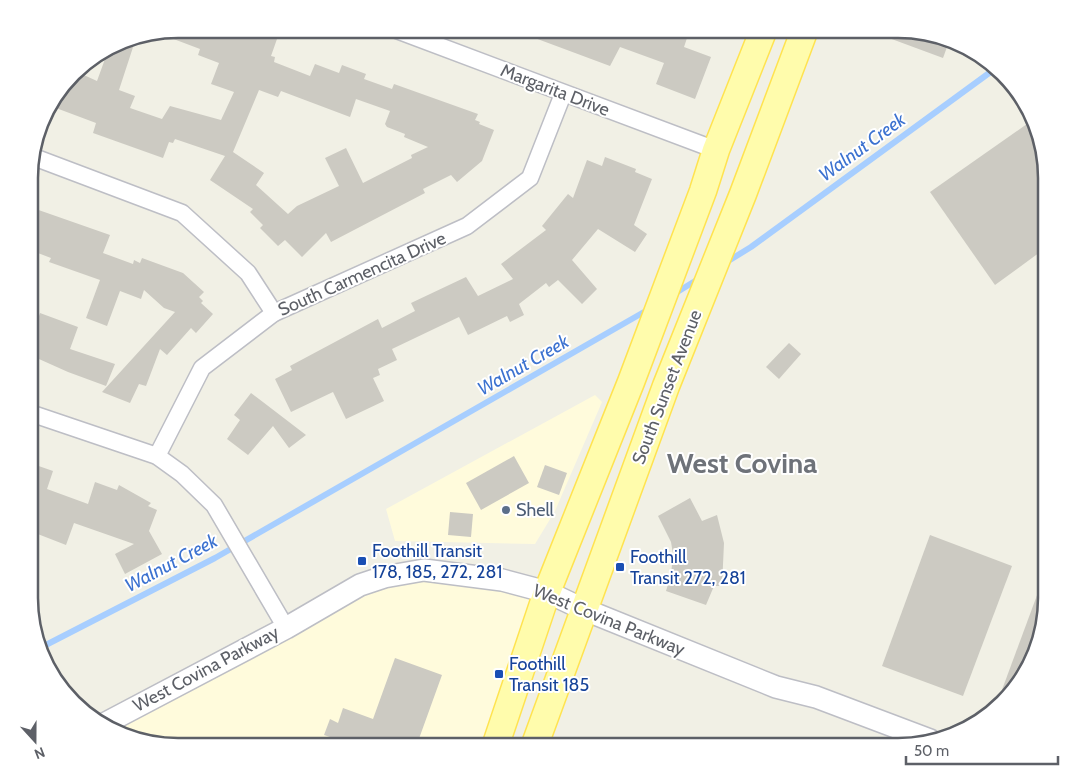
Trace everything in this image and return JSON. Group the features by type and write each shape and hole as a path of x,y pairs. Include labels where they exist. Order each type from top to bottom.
{"main road":[{"name":"South Sunset Avenue","path":"498,738 547,592 631,382 703,191 716,150 760,38"},
{"name":"South Sunset Avenue","path":"537,738 666,386 743,194 802,38"}],"street":[{"name":"Margarita Drive","path":"417,38 716,150"},
{"name":"South Carmencita Drive","path":"157,456 202,368 274,313 467,226 530,178 563,94"},
{"path":"39,159 182,213 248,273 274,313"},
{"path":"38,416 157,456 182,474 214,505 286,628"},
{"name":"West Covina Parkway","path":"110,721 286,628 360,585 384,577 424,570 502,580 547,592 583,610 776,687 816,697 920,736"}],"shaded area":[{"path":"595,395 602,402 555,511 535,544 395,541 386,509"},
{"path":"384,577 547,592 498,738 169,738 150,736 124,728 110,721"}],"building":[{"path":"172,38 274,38 277,39 271,56 275,57 274,62 310,76 315,64 339,73 342,65 366,74 364,79 392,89 394,84 478,114 475,120 480,122 479,124 494,130 482,161 457,182 451,175 423,189 425,193 331,242 326,233 302,257 285,240 278,246 260,228 263,225 250,212 253,209 210,180 225,156 175,139 173,143 169,142 163,158 93,133 96,123 56,108 66,92 83,74 97,81 106,58 134,45 119,90 135,96 130,108 162,119 170,106 221,120 234,92 211,84 219,63 198,55 200,49","holes":["259,90 278,97 281,91 350,117 356,99 390,111 385,124 387,127 405,134 404,137 428,147 411,155 412,158 363,183 346,148 325,158 339,186 297,206 288,214 256,185 264,173 233,152"]},
{"path":"535,38 687,38 684,47 711,57 695,99 656,84 664,63 620,47 610,66"},
{"path":"889,38 926,40 943,45 947,47 943,58"},
{"path":"1028,123 1034,141 1038,169 1038,254 995,285 930,192"},
{"path":"605,157 636,169 635,172 652,179 634,225 647,234 635,252 598,229 572,260 597,289 582,304 558,280 549,287 546,283 519,304 524,315 510,322 507,316 468,335 459,317 392,349 397,360 378,369 380,375 373,378 384,401 346,419 333,392 291,412 275,379 292,370 290,366 378,319 382,328 415,311 411,303 466,277 478,296 513,279 501,264 546,230 542,226 568,194 573,198 587,160 602,166"},
{"path":"38,210 110,235 103,253 133,264 134,260 140,263 142,258 183,273 204,292 199,297 203,301 201,303 213,314 196,333 191,328 167,355 160,349 146,386 139,384 130,403 102,392 175,312 164,308 144,290 141,299 120,291 107,326 86,318 100,280 49,262 51,258 38,253"},
{"path":"40,313 78,327 70,349 115,364 106,386 38,359 38,316"},
{"path":"789,343 801,354 779,379 766,367"},
{"path":"251,393 306,435 289,448 273,426 248,455 227,439 240,420 234,415"},
{"path":"514,456 529,483 481,510 466,483"},
{"path":"545,465 567,473 559,495 537,487"},
{"path":"38,466 53,471 47,489 88,504 95,482 117,490 119,485 151,503 148,506 157,510 149,531 162,554 125,574 115,554 134,544 74,523 66,545 38,534"},
{"path":"690,498 702,521 717,515 724,543 722,586 714,586 706,605 666,591 671,575 673,554 671,542 658,516"},
{"path":"450,512 473,514 471,537 448,535"},
{"path":"930,535 1012,566 963,696 882,666"},
{"path":"1038,593 1034,635 1028,652 1010,684 1001,693"},
{"path":"395,658 442,675 419,738 333,738 324,735 330,719 338,723 343,708 373,719"}],"waterway":[{"name":"Walnut Creek","path":"725,263 751,247 990,72"},
{"name":"Walnut Creek","path":"674,294 700,278"},
{"name":"Walnut Creek","path":"46,645 215,558 651,308"}],"place":[{"name":"Shell","path":"506,510"},
{"name":"Foothill Transit 178, 185, 272, 281","path":"362,561"},
{"name":"Foothill Transit 272, 281","path":"620,567"},
{"name":"Foothill Transit 185","path":"499,674"}],"district":[{"name":"West Covina","path":"742,463"}]}
